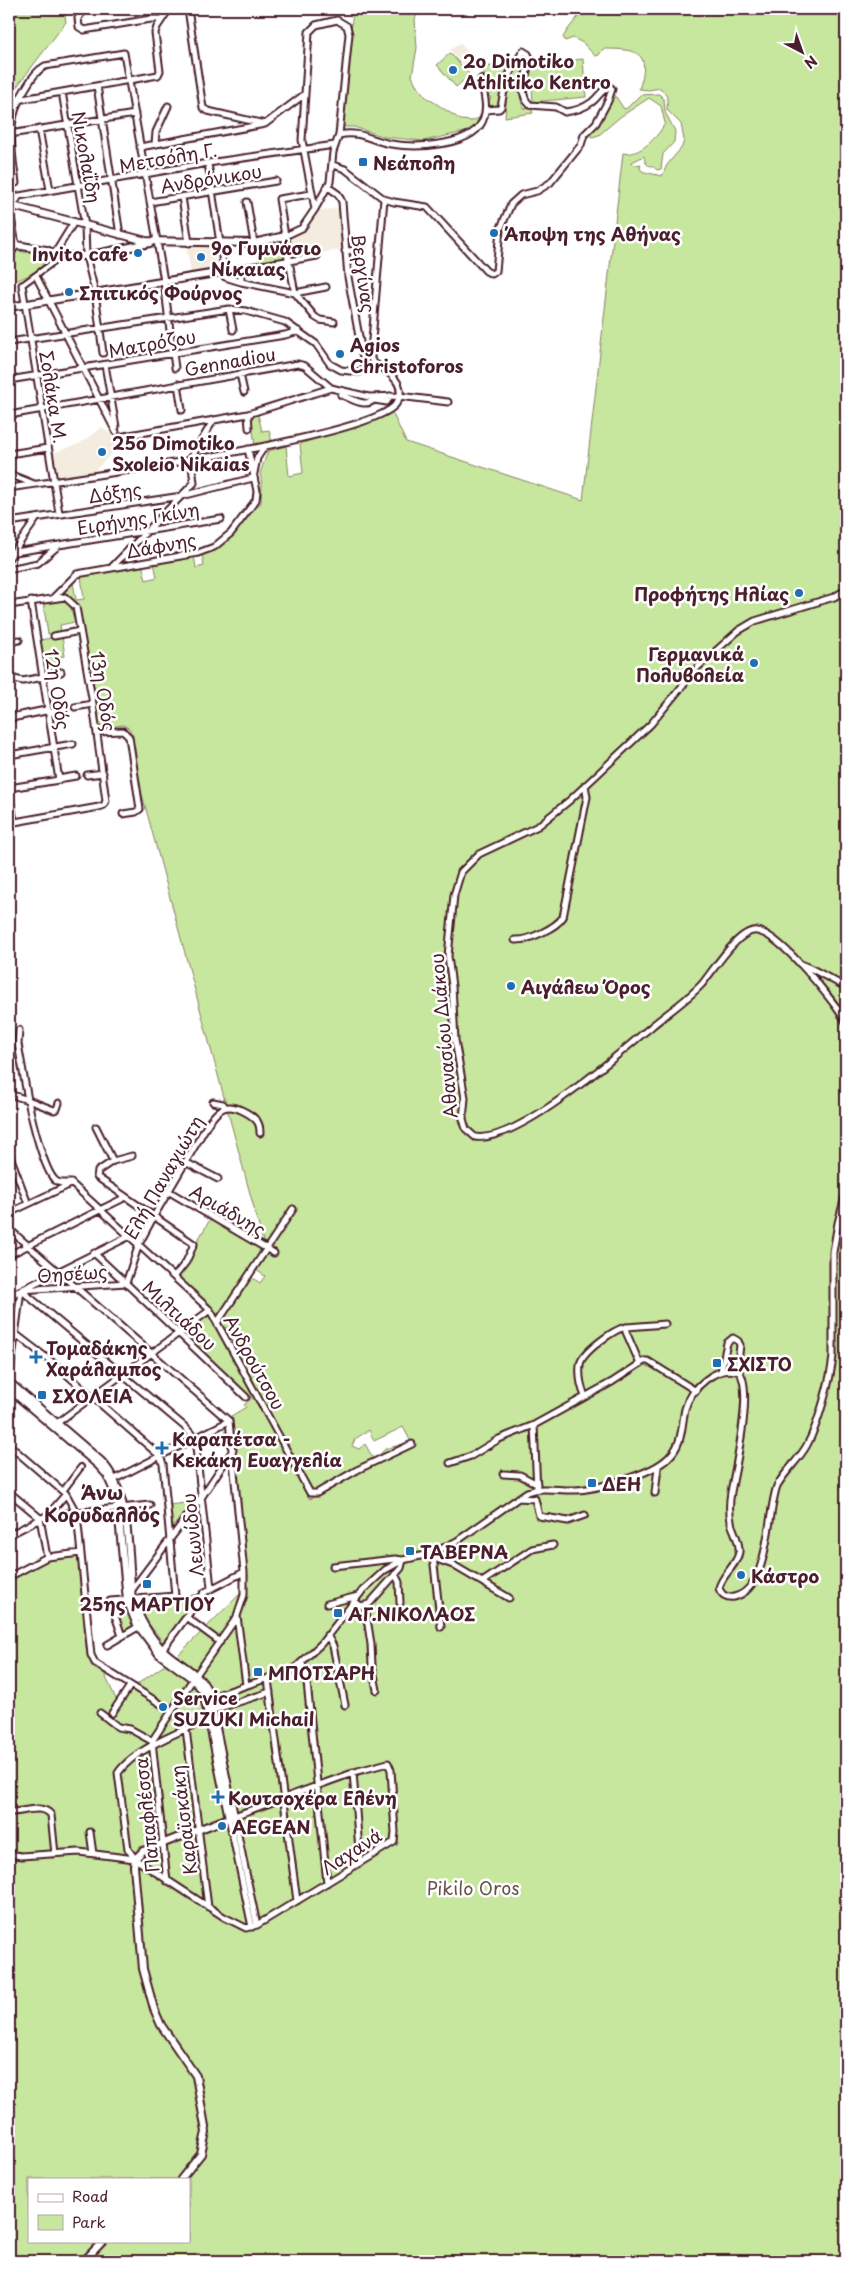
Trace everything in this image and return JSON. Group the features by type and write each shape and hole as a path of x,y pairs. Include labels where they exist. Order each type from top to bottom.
{"street":[{"path":"85,9 78,18 81,29 161,19"},
{"path":"17,100 156,76 160,71 155,33 161,19 169,9"},
{"path":"188,9 203,108 208,111 266,124"},
{"path":"16,245 11,233 10,206 120,235 156,242 254,243 286,236 302,228 315,209 328,187 335,146 339,135 349,34 344,23 333,21 316,25 310,29 303,149 315,209"},
{"path":"332,165 342,167 384,199 427,207 486,271 492,274 496,271 500,230 511,204 521,195 537,191 550,183 580,145 584,135 596,123 612,89 610,87 602,90 591,103 576,110 565,112 556,107 530,105 525,96 523,85 530,58 523,51 506,80 501,107 486,110"},
{"path":"16,183 10,134 17,100 36,73 45,66 121,52 125,55 164,281 171,339"},
{"path":"339,135 354,132 385,143 411,146 450,141 472,134 482,124 486,110 481,79"},
{"path":"97,86 120,235"},
{"name":"Νικολαΐδη","path":"62,92 85,226 86,256 95,292 103,353"},
{"path":"140,147 266,124 305,94"},
{"path":"155,144 156,132 168,106"},
{"path":"10,134 135,114"},
{"path":"38,129 50,190"},
{"name":"Μετσόλη Γ.","path":"10,206 19,196 50,190 112,182 208,163 335,146"},
{"path":"208,163 225,274"},
{"name":"Ανδρόνικου","path":"150,202 276,181"},
{"name":"Βεργίνας","path":"328,187 338,194 342,202 345,251 365,370"},
{"path":"312,194 279,198 295,294 315,317 320,320 334,322"},
{"path":"182,197 189,243"},
{"path":"9,488 265,446 361,421 387,410 396,403 400,388 398,383 374,364 371,359 384,199"},
{"path":"247,202 254,243"},
{"path":"55,252 74,222"},
{"path":"16,245 55,252 62,256 86,256 156,242"},
{"path":"9,254 16,245"},
{"path":"345,251 362,250"},
{"path":"22,285 62,256"},
{"path":"9,307 164,281 225,274 241,269 317,256"},
{"path":"241,269 241,282"},
{"path":"225,274 241,282 295,294 326,287"},
{"path":"36,276 116,432 105,364"},
{"name":"Σολάκα Μ.","path":"22,285 59,513"},
{"path":"9,342 229,309 275,318 299,331 316,344 335,367 354,373 365,370 374,364"},
{"path":"229,309 233,330"},
{"name":"Ματρόζου","path":"9,380 285,335 299,331"},
{"path":"173,353 175,368"},
{"name":"Gennadiou","path":"9,414 111,398 178,384 298,364 305,366 332,388 369,396 399,396 448,402"},
{"path":"240,374 244,392"},
{"path":"178,384 182,410"},
{"path":"124,436 248,414 332,388"},
{"path":"341,395 362,403 370,403 374,400 387,402 390,396"},
{"path":"248,414 249,428"},
{"path":"112,567 194,483 192,458 213,421"},
{"path":"253,478 257,458 265,446"},
{"path":"9,454 48,448"},
{"name":"Δάφνης","path":"54,597 74,576 112,567 198,553 214,547 234,529 256,500 257,491 248,449"},
{"path":"9,474 34,484"},
{"name":"Δόξης","path":"9,522 182,496 253,478"},
{"path":"9,558 37,518"},
{"name":"Ειρήνης Γκίνη","path":"12,552 221,519"},
{"name":"Ειρήνης Γκίνη","path":"9,569 38,563 59,545"},
{"name":"Αθανασίου Διάκου","path":"846,590 826,599 755,621 738,631 690,676 671,703 652,724 570,800 538,826 474,857 465,866 458,879 448,956 455,1040 465,1098 463,1119 466,1129 471,1135 480,1138 526,1121 557,1100 687,998 706,980 734,944 747,932 758,931 770,936 800,964 846,1022"},
{"path":"9,605 54,597"},
{"name":"13η Οδός","path":"11,822 99,807 106,801 93,704 77,610 73,603 65,597 54,597"},
{"name":"12η Οδός","path":"31,601 58,780"},
{"path":"54,636 80,631"},
{"path":"9,642 19,640"},
{"path":"14,679 23,681 61,672"},
{"path":"75,707 93,704"},
{"path":"9,718 64,710"},
{"path":"97,732 123,731 129,737 140,809 136,812 123,814"},
{"path":"9,756 73,744"},
{"path":"87,775 103,773"},
{"path":"11,822 9,788 76,776"},
{"path":"515,940 526,939 555,925 563,917 587,797 585,785"},
{"path":"800,964 806,965 819,974 846,987"},
{"path":"19,1030 18,1044 28,1100"},
{"path":"9,1094 54,1110 57,1109 59,1103"},
{"name":"Ανδρούτσου","path":"28,1100 44,1158 54,1178 59,1182 71,1183 210,1310 310,1493 317,1494 357,1470 412,1444"},
{"path":"213,1102 223,1104 225,1107"},
{"name":"Ελή Παναγιώτη","path":"126,1283 139,1244 185,1162 209,1122 218,1111 225,1107 235,1108 252,1116 259,1123 260,1133"},
{"path":"96,1127 113,1161"},
{"path":"9,1153 28,1204"},
{"path":"132,1156 113,1161 97,1174 98,1178 194,1244 186,1262 175,1276"},
{"path":"185,1162 218,1179"},
{"path":"9,1213 71,1183"},
{"name":"Αριάδνης","path":"168,1192 274,1253"},
{"path":"503,1474 520,1475 537,1487 573,1490 596,1487 658,1467 677,1448 685,1409 696,1391 708,1379 721,1371 737,1371 743,1376 744,1385 741,1439 730,1505 739,1551 736,1561 722,1580 719,1588 723,1594 730,1598 740,1595 749,1587 761,1566 775,1492 782,1477 807,1446 831,1373 833,1356 833,1252 846,1193"},
{"path":"9,1255 126,1197"},
{"path":"217,1323 293,1209"},
{"path":"9,1229 229,1421 244,1572 244,1595 237,1616 172,1711 152,1744"},
{"path":"9,1296 56,1270 130,1236"},
{"name":"Μιλτιάδου","path":"94,1253 246,1397"},
{"name":"Θησέως","path":"21,1290 126,1283"},
{"path":"21,1290 9,1382 102,1461 115,1479 121,1508 132,1590 130,1600 144,1626 162,1650 195,1677"},
{"path":"21,1290 185,1427 194,1438"},
{"path":"56,1423 210,1310"},
{"path":"585,1396 582,1388 580,1365 582,1358 615,1331 626,1327 665,1324"},
{"path":"626,1327 626,1332 640,1364"},
{"path":"9,1329 160,1456 163,1464 175,1596 110,1601 122,1636"},
{"path":"721,1371 727,1343 733,1338 740,1345 737,1371"},
{"path":"450,1463 471,1456 498,1439 534,1425 648,1361 696,1391"},
{"path":"9,1389 103,1470 121,1508 130,1600 138,1627 159,1654 205,1684 254,1926 241,1926 208,1907 135,1859 128,1848 118,1773 124,1764 152,1744 208,1719"},
{"path":"115,1479 229,1421"},
{"path":"534,1425 537,1487"},
{"name":"Λεωνίδου","path":"194,1438 211,1588"},
{"path":"9,1445 64,1493 77,1514 91,1654 97,1666 172,1711"},
{"path":"132,1590 201,1498 233,1450"},
{"path":"9,1456 15,1451"},
{"path":"655,1492 658,1467"},
{"path":"48,1515 81,1468"},
{"path":"207,1699 294,1670 302,1664 356,1599 385,1570 403,1560 433,1556 537,1487"},
{"path":"9,1492 40,1518 47,1557"},
{"path":"518,1498 535,1499 539,1516 568,1520 585,1515"},
{"path":"9,1535 48,1515 77,1514 150,1506"},
{"path":"482,1582 532,1549 553,1545"},
{"path":"9,1577 47,1557 81,1553"},
{"path":"433,1556 447,1562 509,1598"},
{"path":"433,1556 442,1627"},
{"path":"333,1566 395,1558 403,1560"},
{"path":"365,1606 401,1568 403,1560"},
{"path":"162,1650 205,1592 244,1572"},
{"path":"396,1574 399,1582 400,1604"},
{"path":"327,1604 356,1599 365,1606 377,1690"},
{"path":"237,1616 246,1685"},
{"path":"186,1617 220,1642"},
{"path":"107,1644 138,1627"},
{"path":"327,1635 333,1646 345,1705"},
{"path":"302,1664 306,1672 327,1883"},
{"path":"268,1679 297,1901"},
{"path":"112,1712 130,1686"},
{"path":"209,1711 270,1692"},
{"path":"209,1711 208,1719 232,1817"},
{"path":"100,1714 118,1727 130,1729 152,1744"},
{"name":"Καραϊσκάκη","path":"186,1729 208,1907"},
{"name":"Παπαφλέσσα","path":"152,1744 167,1881"},
{"name":"Λαχανά","path":"254,1926 390,1845 395,1837 391,1776 388,1763 353,1772"},
{"path":"182,2178 201,2154 206,2132 196,2076 161,2025 154,2009 143,1969 134,1876 135,1859 143,1851 163,1843 353,1772 360,1863"},
{"path":"9,1812 43,1809 48,1812 51,1815 55,1854"},
{"path":"90,1832 93,1854"},
{"path":"9,1854 21,1856 93,1854 135,1859"},
{"path":"84,2261 101,2242"}],"shaded area":[{"path":"460,43 475,60 465,68 450,50"},
{"path":"339,208 341,250 293,256 290,236 304,229 315,211"},
{"name":"9ο Γυμνάσιο Νίκαιας","path":"186,246 213,247 217,268 191,272"},
{"path":"102,427 112,435 119,446 93,472 58,478 52,453 79,444"}],"green space":[{"path":"9,9 64,9 66,22 9,97"},
{"path":"353,9 420,9 415,19 417,48 412,76 426,97 461,120 472,121 479,118 476,125 469,131 423,141 385,137 354,127 343,127"},
{"name":"Pikilo Oros","path":"583,9 846,9 846,2261 9,2261 9,1580 48,1560 78,1556 87,1655 95,1669 104,1673 116,1699 176,1657 246,1588 248,1576 231,1416 246,1407 244,1405 252,1398 183,1332 210,1313 293,1464 310,1499 368,1467 385,1449 411,1442 403,1427 374,1441 369,1430 355,1439 352,1446 359,1449 365,1444 373,1458 317,1491 312,1492 308,1488 228,1338 241,1332 239,1323 223,1329 220,1323 248,1275 260,1283 265,1276 253,1268 265,1249 140,787 130,729 123,725 100,729 79,606 69,596 60,594 73,582 76,600 84,599 81,576 142,564 146,580 157,577 154,563 194,555 196,568 204,566 202,553 225,538 261,503 262,484 260,473 268,451 286,446 289,476 303,473 300,444 365,422 391,410 406,442 583,500 623,153 642,149 658,134 665,123 661,106 649,98 620,117 599,135 592,137 588,134 610,98 616,97 624,109 640,95 659,94 664,99 665,112 675,131 674,142 663,154 661,169 657,170 647,164 644,156 630,163 641,164 640,169 644,172 662,176 667,165 682,147 684,140 681,124 667,110 665,93 660,88 639,89 644,67 639,55 625,50 603,49 599,55 595,56 583,43 573,38 565,41 563,37"},
{"name":"2o Dimotiko Athlitiko Kentro","path":"450,53 470,75 456,87 437,65"},
{"path":"523,56 526,59 521,89 521,102 523,108 532,110 533,113 505,117 507,90"},
{"path":"583,59 586,97 533,102 530,64"},
{"path":"491,66 508,68 499,107 489,107 488,102 491,98 487,94 483,68"},
{"path":"286,240 288,259 260,264 257,250 259,245"},
{"path":"17,251 48,255 37,270 9,285 9,261"},
{"path":"258,415 262,431 269,430 272,442 255,446 251,417"},
{"path":"63,600 70,605 75,622 60,625 61,632 48,634 43,602"},
{"path":"62,636 65,656 58,657 60,670 46,672 40,640"},
{"path":"211,1218 260,1247 258,1256 218,1318 209,1303 177,1275"},
{"path":"193,1502 171,1529 169,1505"},
{"path":"199,1594 163,1642 145,1619 140,1603"},
{"path":"125,1603 134,1626 124,1632 114,1605"}],"place":[{"name":"2o Dimotiko Athlitiko Kentro","path":"453,70"},
{"name":"Νεάπολη","path":"363,162"},
{"name":"Άποψη της Αθήνας","path":"494,233"},
{"name":"Invito cafe","path":"138,253"},
{"name":"9ο Γυμνάσιο Νίκαιας","path":"201,257"},
{"name":"Σπιτικός Φούρνος","path":"69,292"},
{"name":"Agios Christoforos","path":"340,354"},
{"name":"25ο Dimotiko Sxoleio Nikaias","path":"102,452"},
{"name":"Προφήτης Ηλίας","path":"799,593"},
{"name":"Γερμανικά Πολυβολεία","path":"754,663"},
{"name":"Αιγάλεω Όρος","path":"511,986"},
{"name":"Τομαδάκης Χαράλαμπος","path":"36,1357"},
{"name":"ΣΧΙΣΤΟ","path":"717,1363"},
{"name":"ΣΧΟΛΕΙΑ","path":"42,1395"},
{"name":"Καραπέτσα - Κεκάκη Ευαγγελία","path":"162,1448"},
{"name":"ΔΕΗ","path":"592,1483"},
{"name":"ΤΑΒΕΡΝΑ","path":"410,1551"},
{"name":"Κάστρο","path":"741,1575"},
{"name":"25ης ΜΑΡΤΙΟΥ","path":"147,1584"},
{"name":"ΑΓ.ΝΙΚΟΛΑΟΣ","path":"338,1613"},
{"name":"ΜΠΟΤΣΑΡΗ","path":"258,1672"},
{"name":"Service SUZUKI Michail","path":"163,1707"},
{"name":"Κουτσοχέρα Ελένη","path":"218,1797"},
{"name":"AEGEAN","path":"222,1826"}],"district":[{"name":"Άνω Κορυδαλλός","path":"102,1503"}]}
